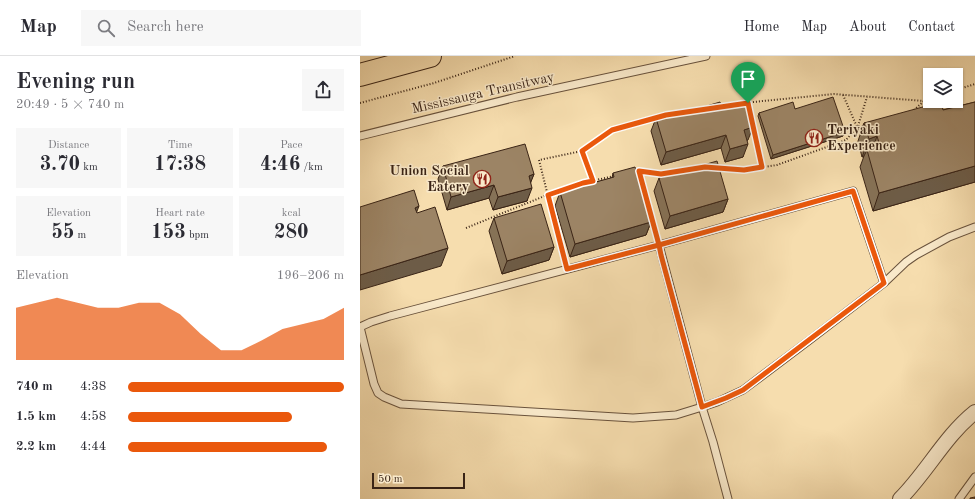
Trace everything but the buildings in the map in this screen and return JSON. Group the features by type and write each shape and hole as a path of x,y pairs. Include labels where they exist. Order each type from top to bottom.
{"main road":[{"path":"360,75 430,56"}],"street":[{"path":"900,499 919,478 945,442 965,420 975,412"}],"lane":[{"name":"Mississauga Transitway","path":"360,136 518,97 706,56"},
{"path":"884,283 853,191 659,245 390,316 360,327 374,384 378,393 401,404 633,418 676,415 702,407 743,390 884,283 906,262 949,237 975,227"},
{"path":"659,245 702,407 714,442 728,499"},
{"path":"959,499 975,477"}],"path":[{"path":"360,103 434,83 515,56"},
{"path":"963,88 975,84"},
{"path":"718,107 834,94 923,101"},
{"path":"843,95 857,127"},
{"path":"713,168 744,170 777,165 846,140 857,127 867,97"},
{"path":"908,112 915,110 923,102"},
{"path":"748,103 762,167"},
{"path":"567,269 539,160 582,151 612,130 666,115 696,110"},
{"path":"857,127 872,123"},
{"path":"582,151 593,181"},
{"path":"631,172 639,171 661,174 690,170"},
{"path":"639,171 659,245"},
{"path":"466,228 548,195 583,183 616,175"}],"place":[{"name":"Teriyaki Experience","path":"814,138"},
{"name":"Union Social Eatery","path":"482,179"}],"route":[{"path":"748,103 666,115 612,130 582,151 593,181 548,195 567,269 659,245 853,191 884,283 743,390 702,407 661,255 659,245 639,171 661,174 705,167 744,170 762,167 748,103"}]}
